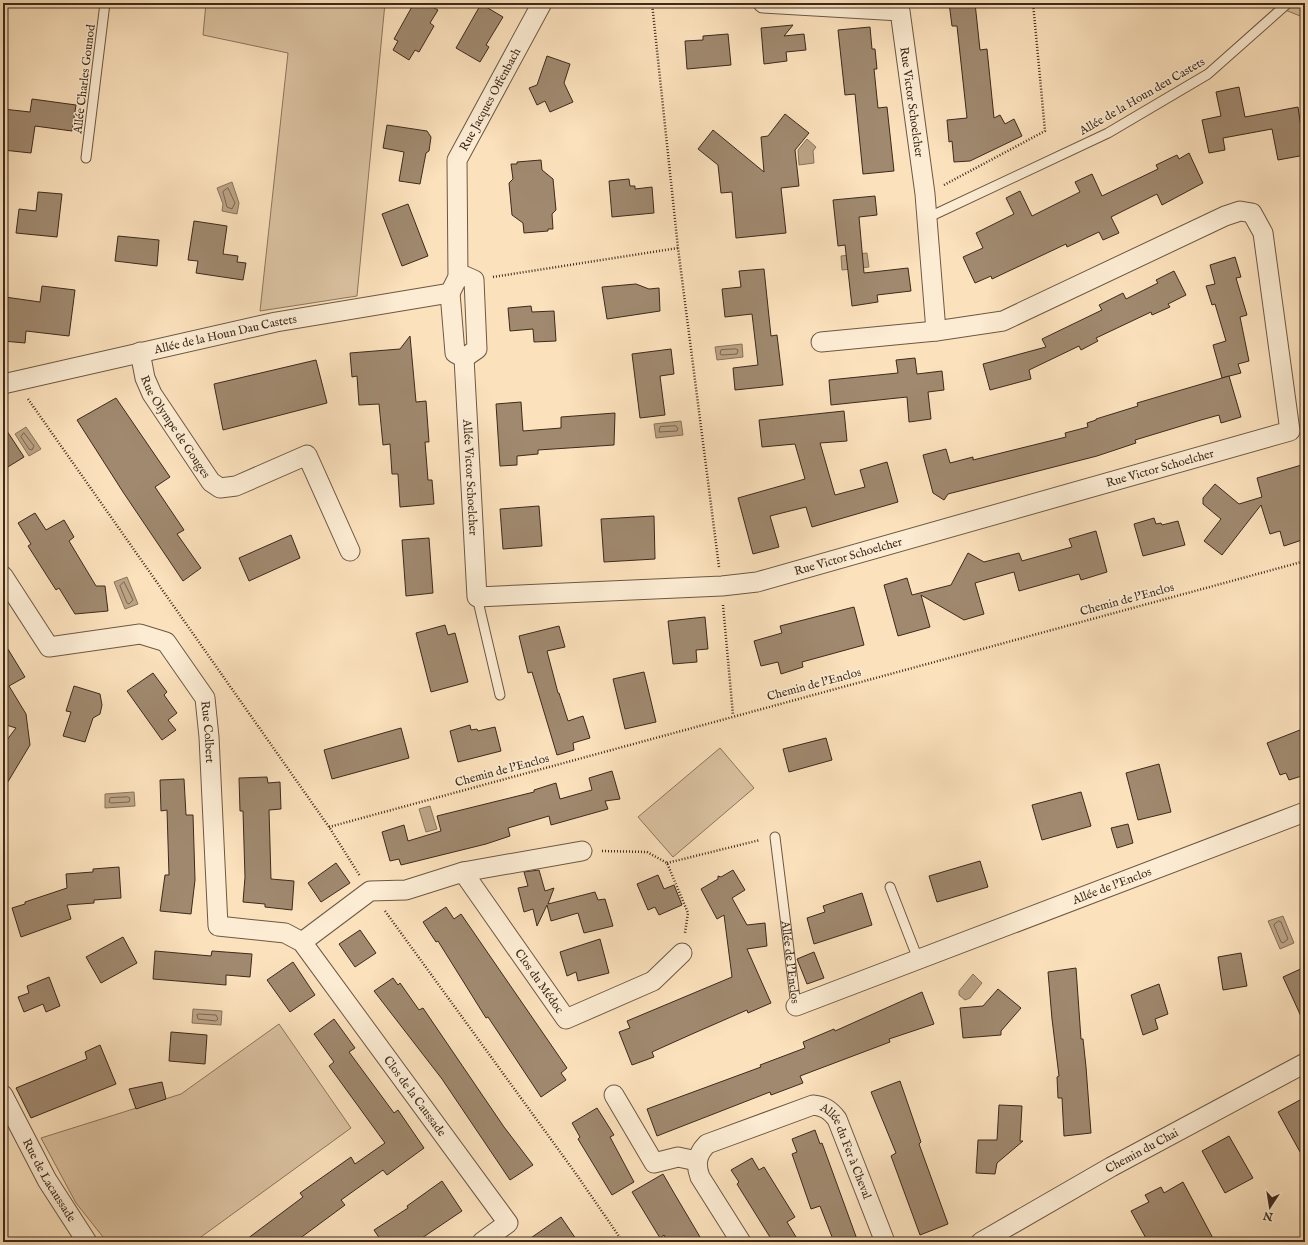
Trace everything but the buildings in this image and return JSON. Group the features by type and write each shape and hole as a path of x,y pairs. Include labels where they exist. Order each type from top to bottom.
{"street":[{"name":"Rue Jacques Offenbach","path":"460,284 457,160 542,3"},
{"name":"Rue Victor Schoelcher","path":"763,3 900,11 925,194 936,331"},
{"name":"Rue Victor Schoelcher","path":"477,597 722,586 757,582 1290,431 1263,233 1252,213 1240,211 1225,216 1003,320 936,331 821,342"},
{"name":"Allée de la Houn Dau Castets","path":"9,382 276,322 460,284"},
{"name":"Allée Victor Schoelcher","path":"460,284 455,352 464,358 477,597"},
{"path":"460,284 477,349 464,358"},
{"name":"Rue Olympe de Gouges","path":"140,352 145,378 152,394 211,482 220,488 236,486 307,455 350,551"},
{"name":"Rue Colbert","path":"3,576 49,647 140,634 166,642 205,698 209,737 218,926 285,933 302,942"},
{"name":"Allée de l'Enclos","path":"796,1006 1305,812"},
{"path":"302,942 370,891 406,890 462,872 582,851"},
{"name":"Clos du Médoc","path":"462,872 566,1019 653,981 682,954"},
{"name":"Clos de la Caussade","path":"302,942 508,1223 482,1242"},
{"name":"Chemin du Chai","path":"981,1242 1111,1167 1305,1063"},
{"path":"614,1095 654,1162 678,1157 697,1161 697,1170 700,1177 741,1242"},
{"name":"Rue de Lacaussade","path":"4,1099 47,1180 87,1242"},
{"name":"Allée du Fer à Cheval","path":"697,1161 700,1151 707,1144 813,1105 823,1106 831,1111 837,1119 885,1242"}],"lane":[{"name":"Allée Charles Gounod","path":"86,158 105,3"},
{"name":"Allée de la Houn deu Castets","path":"927,218 1108,133 1208,74 1288,3"},
{"path":"477,597 500,695"},
{"name":"Allée de l'Enclos","path":"774,837 796,1006"},
{"path":"890,887 918,960"}],"path":[{"path":"652,3 678,248 722,586 733,715"},
{"path":"925,194 1045,131 1033,3"},
{"path":"460,284 678,248"},
{"path":"9,382 328,827 370,891 574,1171 623,1242"},
{"name":"Chemin de l'Enclos","path":"328,827 733,715 1305,561"},
{"path":"667,863 774,837"},
{"path":"582,851 648,852 667,863 688,913 682,954"}],"shaded area":[{"path":"206,3 385,3 357,296 260,311 288,53 203,35"},
{"path":"1268,3 1305,3 1305,18"},
{"path":"720,748 754,788 673,857 638,817"},
{"path":"279,1024 351,1128 194,1242 107,1242 76,1203 41,1138 181,1094"}],"water":[{"path":"807,139 816,147 813,151 814,163 799,165 798,150"},
{"path":"232,182 239,203 237,214 222,211 223,204 217,188"},
{"path":"867,253 869,267 842,270 841,256"},
{"path":"742,344 743,357 717,360 715,347"},
{"path":"681,421 683,435 656,438 654,424"},
{"path":"26,427 41,449 29,456 15,434"},
{"path":"127,577 138,604 125,609 114,582"},
{"path":"134,792 135,806 105,808 105,794"},
{"path":"430,806 437,829 426,832 419,809"},
{"path":"1283,916 1294,943 1280,949 1268,921"},
{"path":"973,974 982,983 970,998 965,1000 959,995 959,991"},
{"path":"193,1009 222,1011 221,1025 192,1023"}]}
